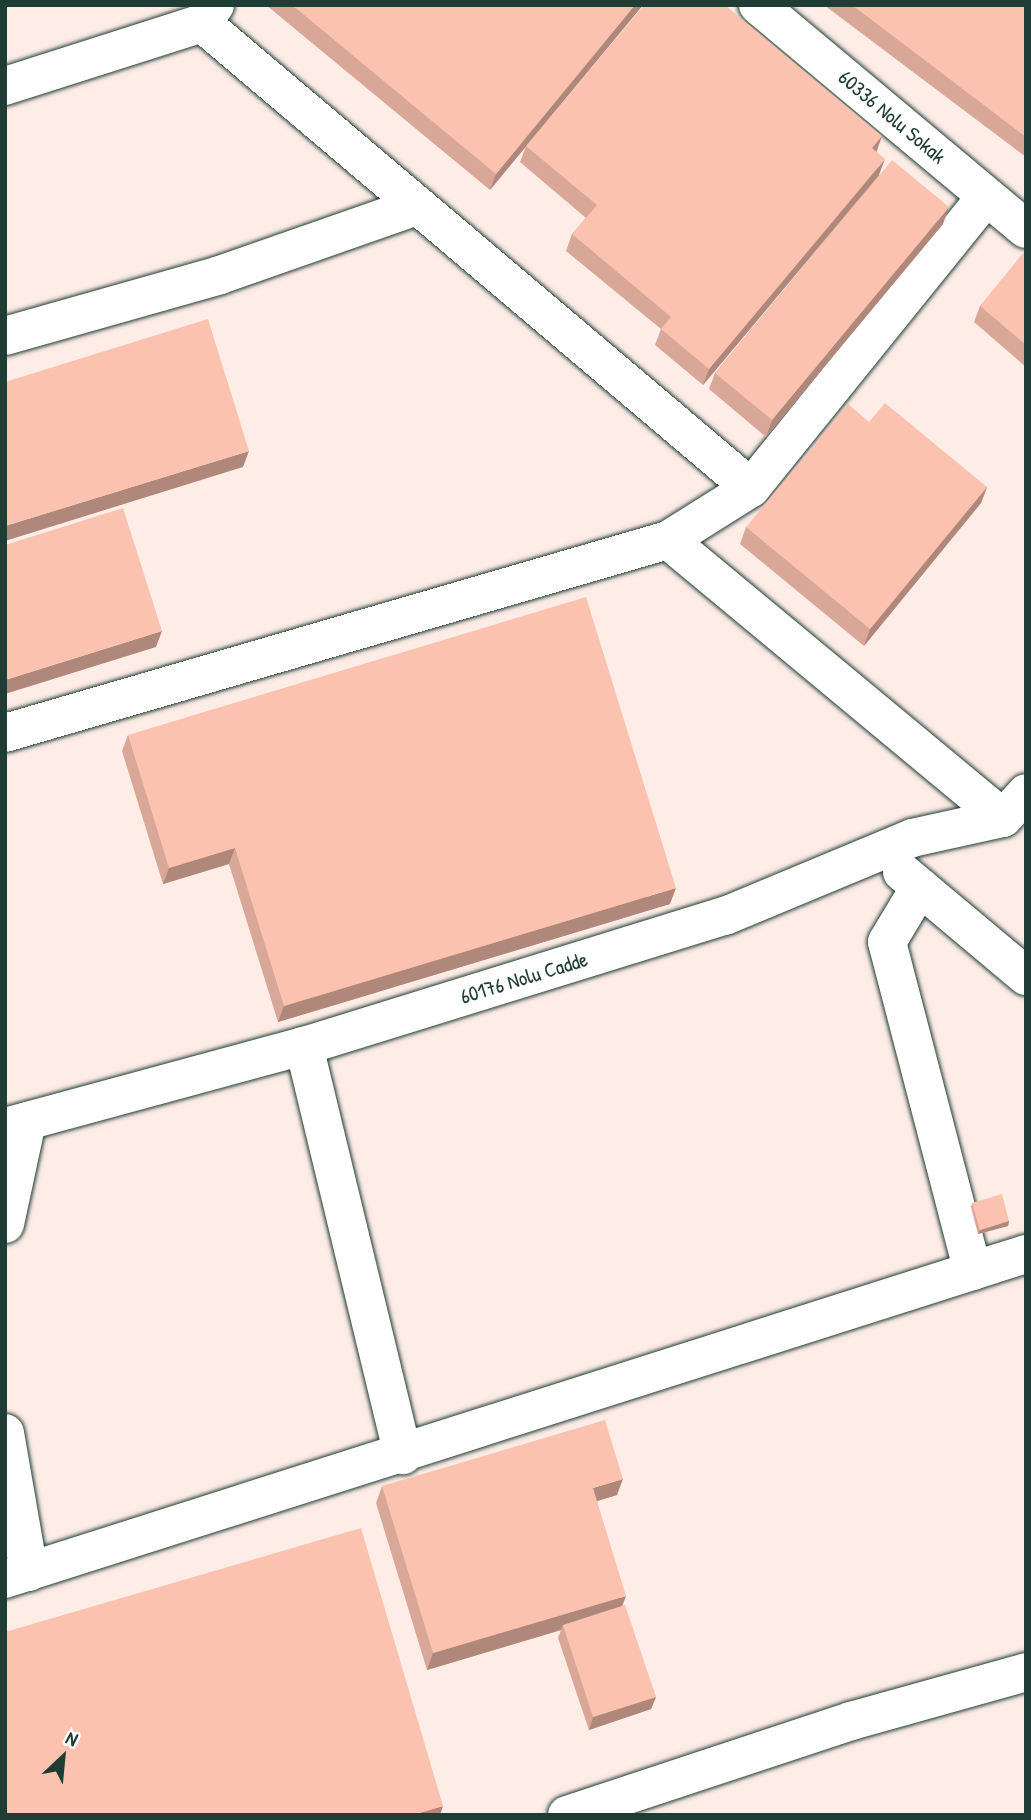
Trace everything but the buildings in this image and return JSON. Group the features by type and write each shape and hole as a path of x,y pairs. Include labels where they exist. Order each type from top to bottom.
{"street":[{"name":"60336 Nolu Sokak","path":"758,5 1026,229"},
{"path":"5,86 208,14 417,206 751,488"},
{"path":"5,733 668,540 751,488 986,197"},
{"path":"5,335 220,275 417,206"},
{"path":"668,540 1014,805"},
{"name":"60176 Nolu Cadde","path":"16,1124 304,1046 725,916 912,838 1014,805"},
{"path":"878,852 1026,976"},
{"path":"920,887 887,942 973,1271"},
{"path":"304,1046 403,1455"},
{"path":"5,1224 16,1124"},
{"path":"5,1433 17,1575 403,1455 1026,1254"},
{"path":"568,1815 851,1721 1026,1672"}],"shaded area":[{"path":"5,5 1026,5 1026,1815 5,1815"}]}
